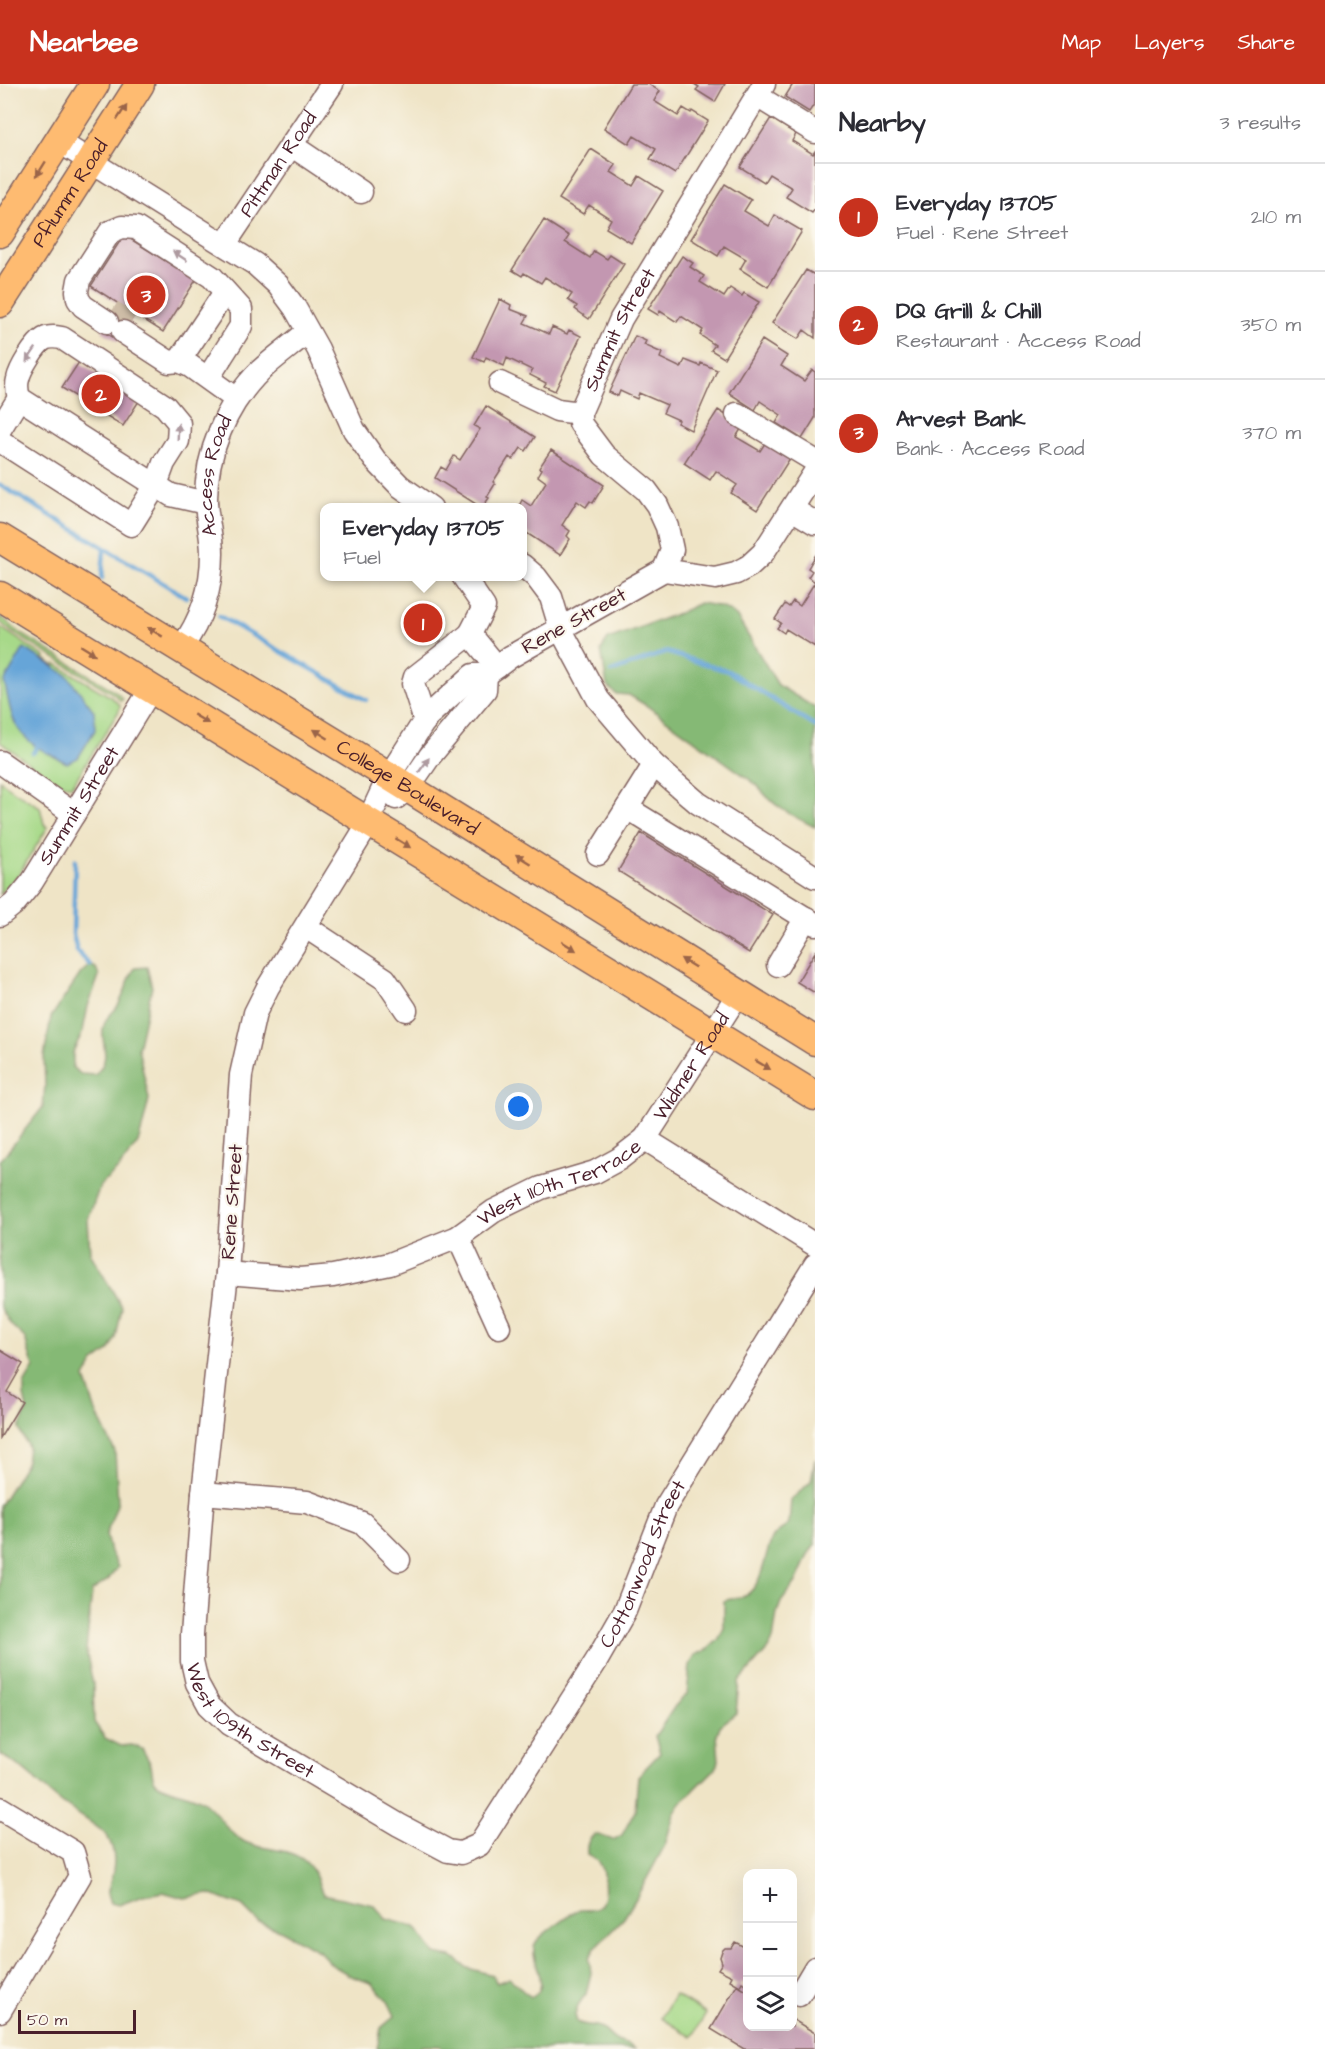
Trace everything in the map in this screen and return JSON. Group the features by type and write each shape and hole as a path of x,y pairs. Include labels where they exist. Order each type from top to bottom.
{"main road":[{"name":"Pflumm Road","path":"0,234 95,84"},
{"name":"Pflumm Road","path":"0,303 140,84"},
{"name":"College Boulevard","path":"0,538 399,782 815,1041"},
{"path":"0,596 815,1096"}],"street":[{"name":"Pittman Road","path":"225,244 332,84"},
{"path":"760,90 815,132"},
{"name":"Summit Street","path":"664,570 672,550 667,527 657,505 646,490 604,454 580,423 580,413 621,319 760,90"},
{"path":"58,141 225,244 255,264 278,285 295,308 318,349 354,430 375,460 400,486 425,503"},
{"path":"291,145 361,192"},
{"path":"208,378 241,326 241,309 212,277 136,228 122,227 110,232 79,280 78,299 83,306 118,322 147,348 169,362 179,361 190,366 236,399"},
{"path":"179,361 225,292"},
{"name":"Access Road","path":"181,648 190,636 205,605 211,572 212,552 206,503 212,453 221,428 236,399 260,371 307,332"},
{"path":"0,441 131,525 156,485 164,463 178,441 179,423 173,414 159,402 62,338 54,336 39,343 24,364 17,379 16,388 19,398 156,485 171,495 206,503"},
{"path":"500,383 557,410 580,413"},
{"path":"0,429 19,398"},
{"path":"737,414 815,461"},
{"path":"664,570 715,578 736,573 749,566 763,553 815,472"},
{"path":"792,509 815,523"},
{"path":"527,569 551,597 561,630 598,699 654,765 698,803 815,877"},
{"name":"Rene Street","path":"399,782 427,717 473,675 491,671 510,657 664,570"},
{"path":"425,721 413,684 416,676 470,634 484,607 466,581"},
{"path":"470,634 491,671"},
{"name":"Rene Street","path":"203,1493 227,1274 241,1075 255,1013 268,987 369,822 399,782 430,756 485,690 491,671"},
{"name":"Summit Street","path":"0,915 14,904 32,882 152,689"},
{"path":"0,762 74,814"},
{"path":"598,854 654,765"},
{"path":"627,808 810,921 778,965"},
{"path":"306,927 385,979 406,1010"},
{"name":"Widmer Road","path":"645,1139 738,994"},
{"name":"West 110th Terrace","path":"227,1274 300,1279 333,1276 390,1264 458,1237 494,1211 541,1188 595,1172 619,1159 645,1139 815,1245"},
{"name":"West 110th Terrace","path":"458,1237 499,1327"},
{"name":"Cottonwood Street","path":"461,1853 479,1845 597,1660 625,1611 666,1506 815,1265"},
{"path":"203,1493 307,1502 362,1523 399,1560"},
{"name":"West 109th Street","path":"203,1493 192,1661 197,1683 209,1705 229,1724 379,1813 448,1851 461,1853"},
{"path":"0,1808 73,1852 80,1876 0,2011"},
{"path":"799,1995 815,1968"}],"green space":[{"path":"700,603 724,609 737,617 778,685 815,708 815,827 783,810 757,785 647,706 629,695 616,694 607,686 601,650 608,639"},
{"path":"0,616 20,633 115,691 123,699 121,701 114,694 12,632 0,622"},
{"path":"0,627 45,657 44,659 111,697 120,705 119,711 72,786 63,784 61,786 0,742"},
{"path":"0,780 40,807 44,824 48,827 19,874 0,894"},
{"path":"90,965 96,968 99,976 88,1006 83,1031 73,1052 73,1068 81,1074 95,1075 101,1068 105,1055 103,1029 105,1022 116,1009 135,968 147,967 152,987 138,1048 149,1099 143,1125 138,1143 119,1168 100,1186 88,1219 90,1253 122,1307 116,1338 109,1351 93,1363 85,1378 96,1412 115,1452 118,1502 106,1535 110,1552 118,1567 108,1580 92,1591 86,1650 93,1684 94,1722 105,1738 121,1746 132,1745 142,1749 151,1765 153,1778 160,1785 203,1801 233,1834 245,1842 301,1858 314,1873 323,1894 374,1905 386,1919 415,1927 435,1954 452,1957 468,1968 492,1975 497,1983 509,1978 532,1997 538,1992 540,1986 534,1955 536,1942 573,1913 597,1908 602,1903 604,1878 598,1862 587,1854 589,1840 596,1834 613,1840 622,1835 635,1811 638,1776 660,1753 655,1736 675,1706 687,1694 690,1665 695,1655 708,1649 718,1640 724,1628 724,1601 749,1593 759,1580 772,1539 789,1524 791,1500 811,1481 815,1459 815,1545 796,1582 781,1602 773,1640 739,1682 736,1713 720,1726 717,1734 719,1761 714,1770 680,1804 674,1814 665,1845 635,1900 624,1918 595,1948 589,1958 591,1973 586,1994 578,2005 575,2015 577,2022 600,2027 617,2041 635,2049 442,2049 440,2046 422,2046 419,2049 377,2049 381,2028 395,2016 388,2001 371,1983 351,1976 332,1965 319,1951 282,1931 258,1922 242,1906 209,1894 184,1898 163,1892 143,1896 119,1905 110,1903 107,1894 114,1858 107,1836 62,1803 25,1771 0,1755 0,1505 26,1463 28,1447 19,1429 27,1409 24,1385 34,1367 26,1339 11,1325 0,1307 0,1161 43,1107 44,1057 51,1017 81,973"},
{"path":"675,1995 706,2014 692,2037 661,2018"}],"water":[{"path":"24,648 67,675 94,711 95,730 78,758 67,763 44,751 25,737 13,718 4,682"}],"building":[{"path":"631,84 648,84 660,91 654,101 678,116 683,108 708,121 675,174 650,159 656,149 634,136 629,144 604,128"},
{"path":"694,84 725,84 715,102 696,90 699,87"},
{"path":"793,84 815,84 815,103 809,112 785,97"},
{"path":"771,118 796,134 792,141 813,154 815,151 815,209 812,213 786,197 792,188 769,174 764,182 740,167"},
{"path":"591,149 616,165 611,172 633,186 639,176 663,191 631,243 606,228 611,219 589,205 583,214 559,199"},
{"path":"725,184 751,200 744,211 769,226 775,215 802,231 768,287 740,269 746,259 724,246 718,256 691,239"},
{"path":"544,220 569,236 565,242 590,258 594,251 607,259 610,255 624,264 589,319 575,309 577,306 568,300 572,294 545,277 541,283 524,273 522,276 512,270"},
{"path":"124,235 196,280 163,332 135,314 118,341 102,331 119,304 91,286"},
{"path":"682,256 693,263 690,267 704,276 700,282 724,297 730,288 742,296 744,293 759,302 724,358 711,350 715,345 700,335 703,330 681,316 677,322 660,311 658,315 648,309"},
{"path":"806,270 815,275 815,338 804,330 798,339 772,323"},
{"path":"500,299 511,305 510,309 528,316 524,323 549,334 552,327 567,334 569,330 581,336 555,391 544,386 546,383 530,375 532,370 507,358 504,366 486,357 484,362 473,357"},
{"path":"635,336 646,341 644,345 662,353 660,358 681,368 685,360 700,366 701,363 717,370 691,430 677,423 679,420 663,413 667,405 639,393 637,399 620,391 618,396 609,392"},
{"path":"762,340 787,356 781,366 804,381 812,370 815,372 815,418 802,439 776,423 781,415 760,401 755,410 729,393"},
{"path":"79,362 139,401 123,426 62,388"},
{"path":"486,406 535,437 526,451 521,448 513,460 509,457 493,482 495,484 486,503 474,503 435,478 441,467 446,470 454,456 460,460 480,429 474,426"},
{"path":"718,410 743,426 736,437 760,451 767,440 792,455 757,510 731,493 737,485 716,471 710,480 684,463"},
{"path":"551,450 604,485 593,503 590,501 586,507 577,501 562,525 570,531 567,536 570,539 560,555 527,533 527,503 531,506 546,482 538,476 542,469 539,468"},
{"path":"815,556 815,582 808,577 812,571 808,568"},
{"path":"815,582 815,647 786,629 784,633 777,628 781,623 775,619 785,604 789,607 793,601 800,606"},
{"path":"641,833 773,915 749,953 618,871"},
{"path":"815,952 815,993 797,982"},
{"path":"0,1350 23,1364 7,1392 22,1402 0,1438"},
{"path":"735,1942 743,1946 743,1983 740,1986 730,1980 732,1976 718,1969 722,1963 720,1957 722,1951 725,1948 731,1948"},
{"path":"737,1985 743,1989 743,2031 797,2031 797,2022 815,2033 815,2049 744,2049 711,2029"}],"waterway":[{"path":"0,485 186,597"},
{"path":"102,578 104,549"},
{"path":"219,616 366,700"},
{"path":"611,672 666,652 728,671 815,726"},
{"path":"33,753 37,747"},
{"path":"75,860 73,934 77,951 90,965"}],"tunnel":[{"path":"112,311 131,323"}],"place":[{"name":"Arvest Bank","path":"146,295"},
{"name":"DQ Grill & Chill","path":"101,394"},
{"name":"Everyday 13705","path":"423,623"}]}
